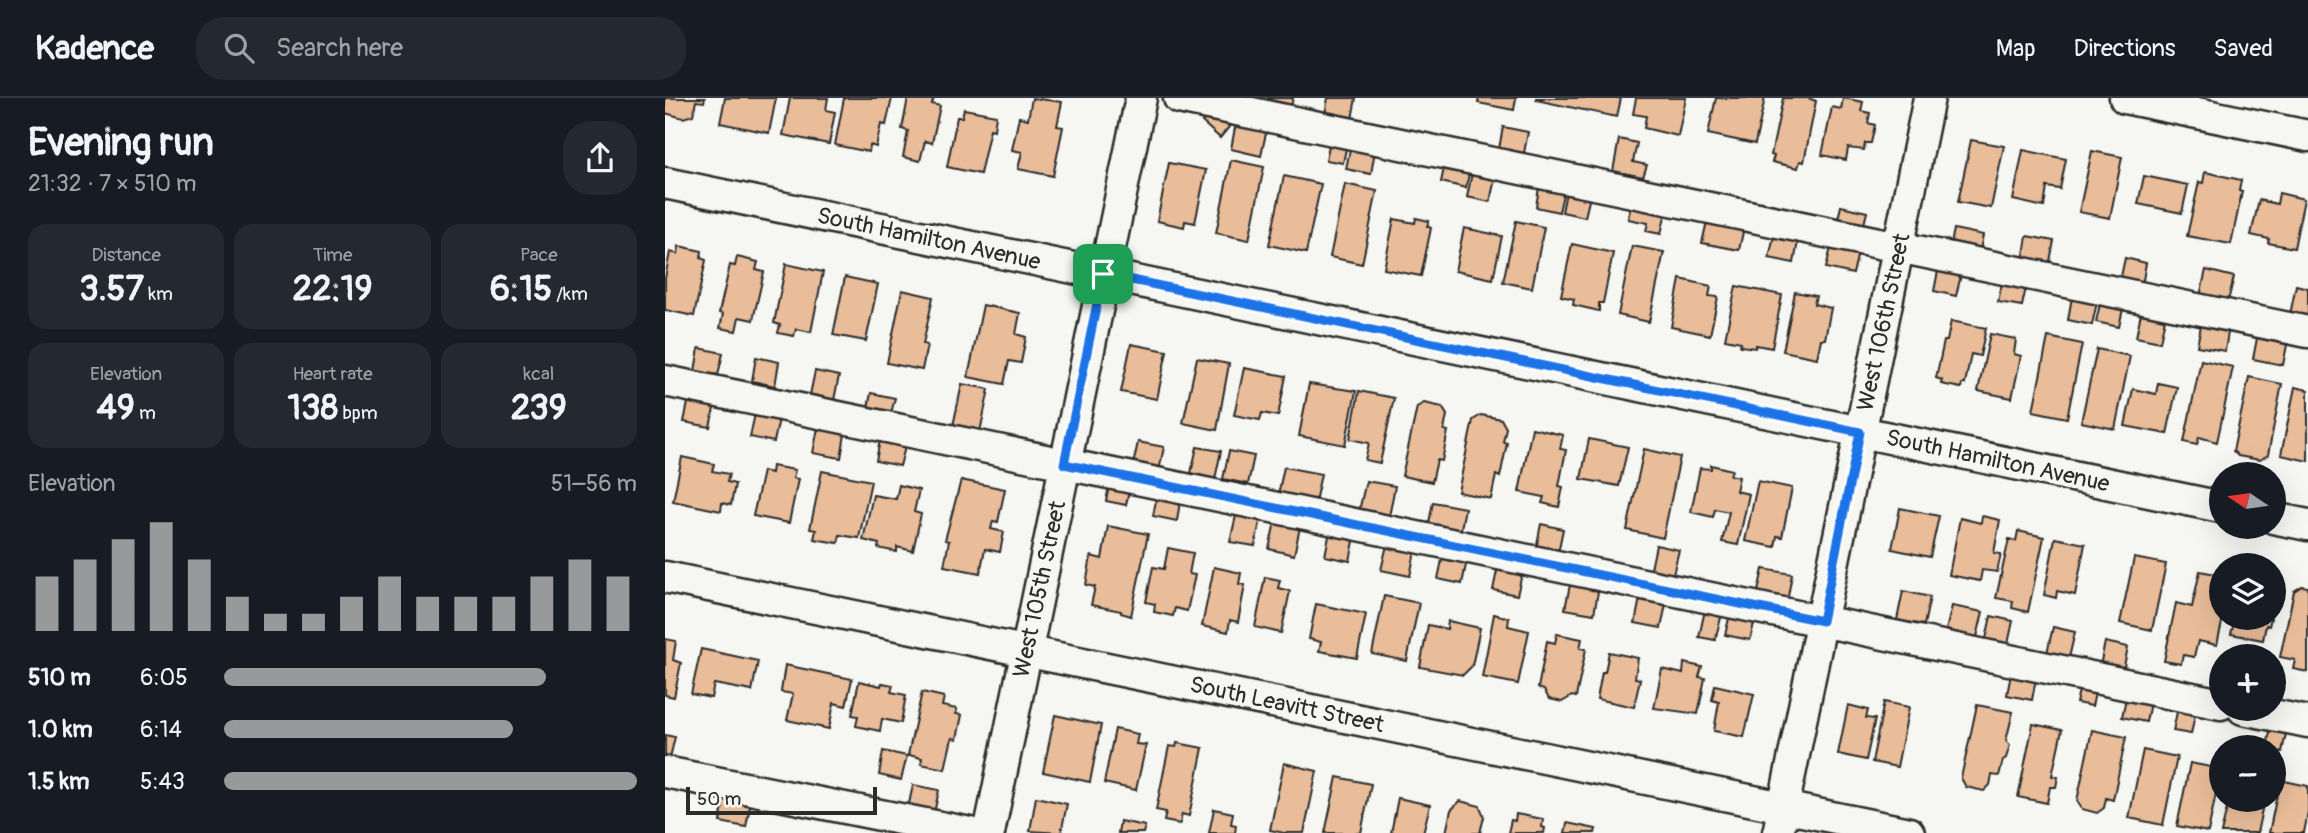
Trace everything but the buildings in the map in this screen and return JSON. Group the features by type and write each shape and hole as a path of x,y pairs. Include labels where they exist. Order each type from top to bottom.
{"street":[{"name":"West 105th Street","path":"989,833 1141,98"},
{"path":"1179,98 2308,332"},
{"name":"West 106th Street","path":"1780,820 1929,98"},
{"path":"2125,98 2308,136"},
{"name":"South Hamilton Avenue","path":"665,183 2209,505"},
{"path":"665,381 2209,702"},
{"path":"2286,520 2308,525"},
{"name":"South Leavitt Street","path":"665,577 1026,650 1780,820 1909,833"},
{"path":"2286,718 2308,722"},
{"path":"665,772 969,833"}],"route":[{"path":"1103,274 1860,432 1822,621 1064,464 1103,274"}]}
